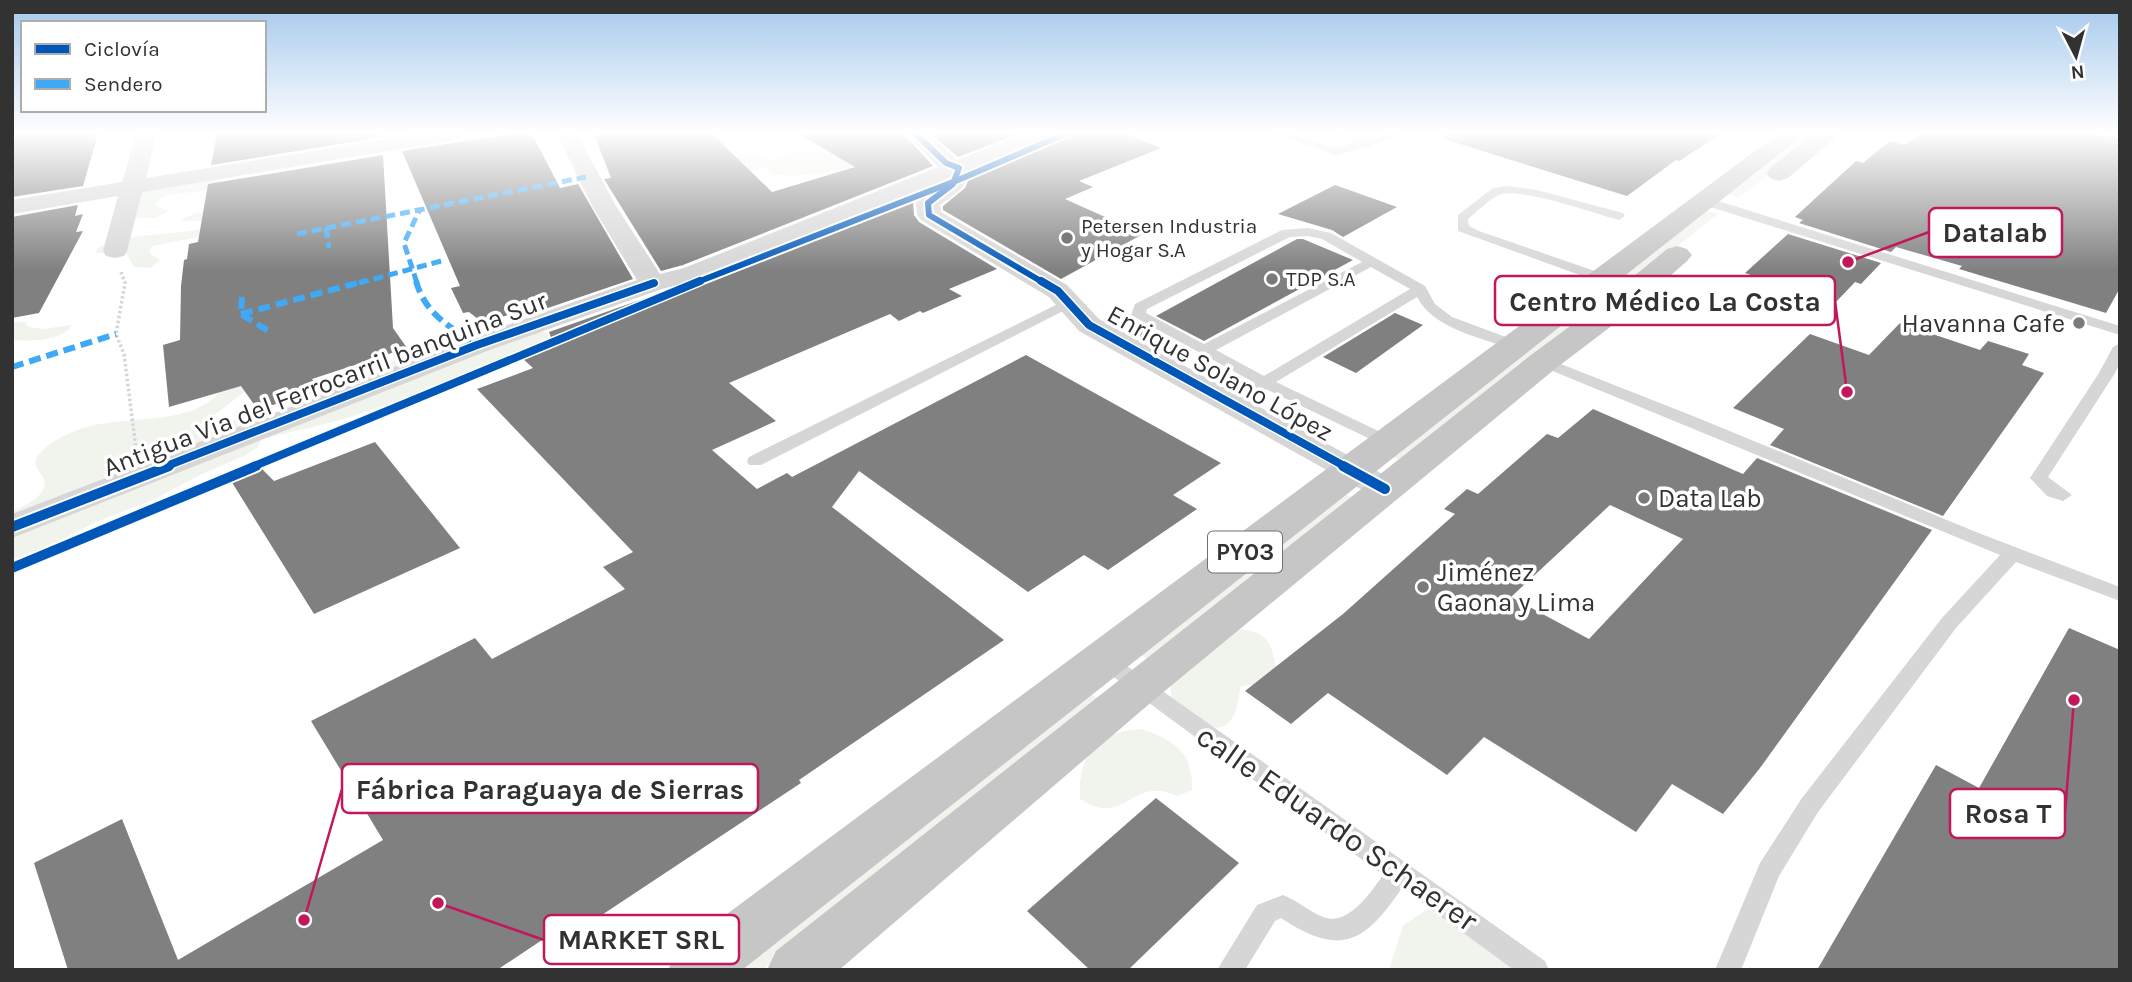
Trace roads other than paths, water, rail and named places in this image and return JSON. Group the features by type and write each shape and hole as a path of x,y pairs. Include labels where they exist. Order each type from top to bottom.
{"highway":[{"name":"PY03","path":"697,970 1103,659 1369,480 1389,443 1530,354 1611,311 1746,180"},
{"name":"PY03","path":"796,970 1139,687 1369,480 1530,354 1604,279 1759,180"}],"street":[{"path":"115,251 134,180"},
{"path":"12,207 176,180"},
{"path":"588,180 646,275 654,283"},
{"name":"Antigua Via del Ferrocarril banquina Sur","path":"12,527 477,345 654,283 692,274 927,180"},
{"name":"Enrique Solano López","path":"958,180 928,204 929,215 1049,285 1088,325 1369,480"}],"lane":[{"path":"1604,279 1474,234 1463,228 1462,218 1499,190 1507,189 1526,191 1619,216"},
{"path":"1719,206 2120,331"},
{"path":"1389,443 1205,351 1138,314 1140,307 1287,233 1308,232 1326,236 1420,289 1429,306 1447,320 1667,409 2011,555 2120,594"},
{"path":"1205,351 1371,262"},
{"path":"1241,408 1264,382 1420,289"},
{"path":"755,461 1068,303"},
{"path":"2063,495 2053,492 2039,478 2107,373 2120,346"},
{"path":"1728,970 1769,871 1811,805 1949,623 2011,555"},
{"name":"calle Eduardo Schaerer","path":"1103,659 1536,970"},
{"path":"1230,970 1266,913 1283,906 1325,930 1352,926 1377,903 1399,872"}],"place":[{"name":"Petersen Industria y Hogar S.A","path":"1067,238"},
{"name":"Datalab","path":"1848,262"},
{"name":"TDP S.A","path":"1272,279"},
{"name":"Havanna Cafe","path":"2079,323"},
{"name":"Centro Médico La Costa","path":"1847,392"},
{"name":"Data Lab","path":"1644,498"},
{"name":"Jiménez Gaona y Lima","path":"1423,587"},
{"name":"Rosa T","path":"2074,700"},
{"name":"MARKET SRL","path":"438,903"},
{"name":"Fábrica Paraguaya de Sierras","path":"304,920"}]}
